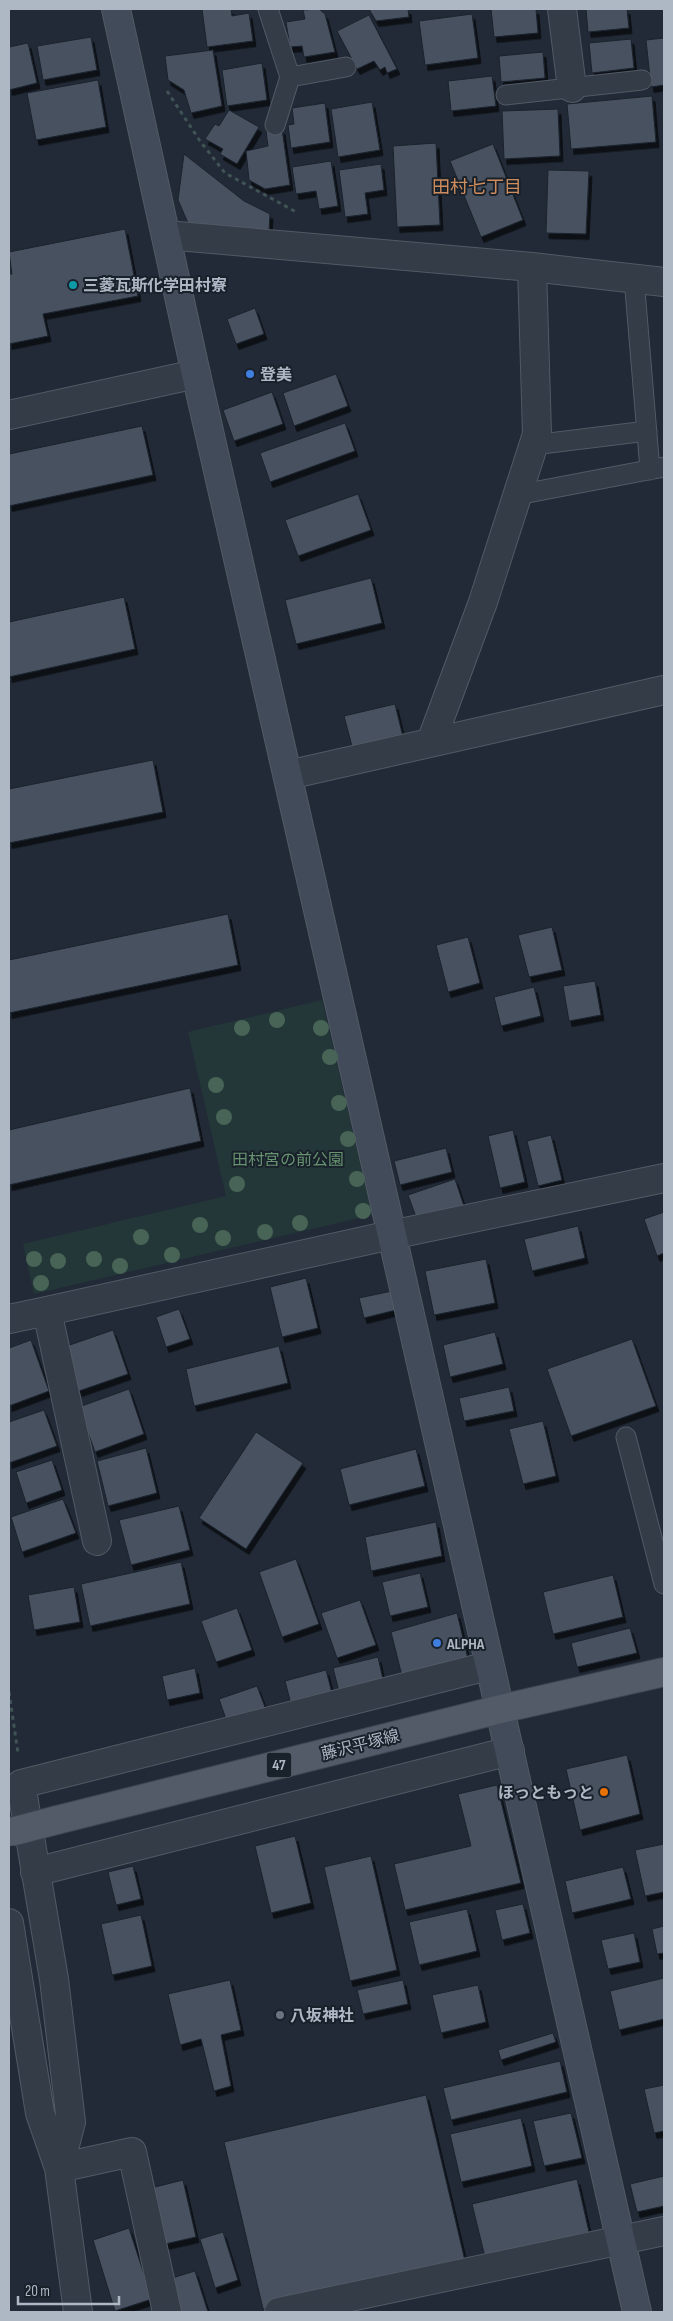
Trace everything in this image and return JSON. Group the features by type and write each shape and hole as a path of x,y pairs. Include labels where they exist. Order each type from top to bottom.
{"main road":[{"name":"藤沢平塚線","path":"10,1832 501,1710 664,1672"}],"street":[{"path":"116,9 196,374 488,1666 501,1710 637,2312"},
{"path":"562,9 572,88"},
{"path":"166,234 532,267 664,282"},
{"path":"431,742 483,602 537,434 532,267"},
{"path":"9,414 196,374"},
{"path":"288,775 664,690"},
{"path":"9,1319 392,1235 664,1178"},
{"path":"47,1311 97,1541"},
{"path":"60,2168 71,2122 54,1979 21,1784 488,1666"},
{"path":"35,1872 510,1752"},
{"path":"9,1923 40,2113 60,2168 78,2312"},
{"path":"60,2168 132,2152 167,2312"},
{"path":"279,2312 664,2231"}],"lane":[{"path":"268,9 290,77 275,125"},
{"path":"290,77 346,67"},
{"path":"506,95 642,80"},
{"path":"517,495 657,468 647,431 634,278"},
{"path":"534,445 647,431"},
{"path":"626,1437 664,1584"}],"path":[{"path":"164,85 200,141 226,172 282,206 304,216"},
{"path":"9,1692 21,1784"}],"green space":[{"name":"田村宮の前公園","path":"322,1000 372,1215 34,1294 23,1244 226,1196 188,1032"}],"building":[{"path":"202,9 231,9 232,16 249,13 253,41 207,47"},
{"path":"319,9 325,14 335,52 304,57 302,46 290,47 286,22 305,19 303,10"},
{"path":"369,9 408,9 409,17 376,21"},
{"path":"491,9 536,9 538,33 494,37"},
{"path":"586,9 627,9 629,28 588,32"},
{"path":"472,14 478,58 425,65 419,21"},
{"path":"369,15 397,69 387,73 385,67 380,70 374,61 357,69 337,31"},
{"path":"91,37 97,70 43,80 37,46"},
{"path":"664,38 664,85 651,87 646,40"},
{"path":"631,39 634,68 592,73 589,43"},
{"path":"28,43 37,83 9,90 9,47"},
{"path":"213,50 222,106 191,113 184,90 168,80 165,56"},
{"path":"543,52 545,78 501,82 499,56"},
{"path":"262,63 267,100 227,106 222,70"},
{"path":"492,76 496,106 451,111 448,81"},
{"path":"98,80 106,127 36,140 27,93"},
{"path":"652,96 656,142 571,149 567,104"},
{"path":"372,102 380,150 338,157 331,109"},
{"path":"325,103 330,142 291,148 288,125 294,124 292,108"},
{"path":"558,109 560,156 504,159 502,111"},
{"path":"229,110 259,127 237,164 220,154 223,149 205,139 215,124 219,126"},
{"path":"282,129 290,185 265,189 249,180 246,151 268,146 266,131"},
{"path":"436,143 440,225 397,227 393,146"},
{"path":"493,144 523,220 481,237 450,161"},
{"path":"184,154 244,201 270,214 269,231 188,223 178,200"},
{"path":"331,161 338,206 319,209 316,191 296,194 292,167"},
{"path":"381,164 384,190 365,193 368,214 345,217 339,170"},
{"path":"548,170 589,171 586,234 546,233"},
{"name":"三菱瓦斯化学田村寮","path":"125,229 138,296 43,314 48,336 9,344 9,274 12,274 9,252"},
{"path":"255,308 264,334 236,344 227,319"},
{"path":"336,374 348,406 294,426 283,393"},
{"path":"272,392 283,424 234,441 223,410"},
{"path":"345,423 355,451 270,482 260,453"},
{"path":"142,426 153,475 9,506 9,454"},
{"path":"358,494 371,530 298,556 285,520"},
{"path":"371,578 382,623 296,644 285,600"},
{"path":"124,597 135,649 9,677 9,622"},
{"path":"395,704 403,737 353,750 344,716"},
{"path":"153,760 163,812 9,843 9,789"},
{"path":"228,914 238,965 9,1013 9,960"},
{"path":"552,927 562,970 529,977 518,935"},
{"path":"468,937 480,983 448,992 436,945"},
{"path":"595,981 601,1015 569,1021 563,986"},
{"path":"534,987 541,1016 501,1026 494,997"},
{"path":"190,1088 201,1141 9,1185 9,1130"},
{"path":"513,1130 525,1182 500,1188 488,1136"},
{"path":"551,1135 562,1180 538,1186 527,1141"},
{"path":"446,1148 452,1172 400,1185 394,1161"},
{"path":"455,1179 465,1209 419,1225 408,1195"},
{"path":"664,1212 664,1253 657,1256 644,1219"},
{"path":"578,1226 585,1258 532,1271 524,1239"},
{"path":"486,1259 495,1303 434,1315 425,1271"},
{"path":"306,1278 318,1328 282,1337 270,1287"},
{"path":"392,1291 396,1310 364,1318 359,1298"},
{"path":"179,1309 190,1339 166,1347 156,1317"},
{"path":"113,1330 128,1374 79,1391 64,1347"},
{"path":"495,1332 503,1364 450,1377 443,1345"},
{"path":"632,1339 656,1406 571,1436 547,1369"},
{"path":"31,1340 49,1391 9,1406 9,1348"},
{"path":"279,1346 288,1383 194,1406 186,1369"},
{"path":"509,1387 514,1411 464,1421 459,1398"},
{"path":"129,1389 144,1434 95,1452 79,1407"},
{"path":"44,1410 57,1446 9,1463 9,1422"},
{"path":"543,1421 556,1476 523,1484 509,1429"},
{"path":"256,1432 303,1463 246,1549 199,1518"},
{"path":"146,1448 157,1493 108,1506 97,1461"},
{"path":"416,1449 425,1486 349,1505 340,1469"},
{"path":"52,1460 62,1490 26,1503 16,1472"},
{"path":"63,1499 76,1533 22,1552 11,1517"},
{"path":"179,1506 190,1550 131,1565 119,1520"},
{"path":"436,1522 442,1556 371,1571 365,1537"},
{"path":"296,1559 319,1624 282,1637 259,1572"},
{"path":"181,1562 190,1604 90,1626 81,1584"},
{"path":"420,1573 428,1607 390,1616 382,1582"},
{"path":"613,1575 623,1617 553,1634 543,1592"},
{"path":"74,1587 80,1622 34,1630 28,1595"},
{"path":"360,1600 376,1645 337,1658 321,1613"},
{"path":"237,1608 252,1650 216,1662 201,1621"},
{"path":"457,1613 468,1659 402,1676 391,1632"},
{"path":"630,1628 637,1653 577,1667 571,1643"},
{"path":"378,1657 384,1684 340,1695 333,1668"},
{"path":"195,1668 200,1693 167,1700 162,1676"},
{"path":"326,1670 333,1697 292,1708 285,1681"},
{"path":"257,1686 268,1715 229,1728 219,1699"},
{"path":"627,1755 640,1814 580,1830 566,1769"},
{"path":"497,1785 521,1883 405,1910 394,1864 471,1846 458,1794"},
{"path":"295,1836 311,1903 271,1913 255,1846"},
{"path":"664,1844 664,1892 645,1896 635,1850"},
{"path":"371,1856 397,1970 350,1981 324,1867"},
{"path":"133,1866 141,1899 116,1905 108,1872"},
{"path":"623,1867 631,1899 572,1913 565,1881"},
{"path":"523,1904 530,1933 502,1940 495,1910"},
{"path":"467,1909 477,1951 419,1965 409,1922"},
{"path":"141,1915 152,1966 112,1975 101,1924"},
{"path":"664,1926 664,1953 657,1954 652,1929"},
{"path":"634,1933 640,1962 608,1969 601,1940"},
{"path":"664,1978 664,2019 619,2030 610,1991"},
{"path":"230,1980 241,2030 221,2035 231,2086 214,2091 201,2039 180,2045 168,1994"},
{"path":"403,1980 408,2004 363,2014 357,1990"},
{"path":"478,1985 486,2022 441,2033 432,1995"},
{"path":"553,2033 556,2042 501,2060 498,2050"},
{"path":"560,2061 567,2092 451,2120 443,2088"},
{"path":"664,2085 664,2131 654,2133 644,2089"},
{"path":"426,2095 465,2261 263,2309 224,2142"},
{"path":"571,2113 582,2158 544,2166 533,2121"},
{"path":"521,2118 532,2166 461,2182 450,2134"},
{"path":"664,2176 664,2206 637,2212 630,2184"},
{"path":"577,2179 589,2232 485,2257 472,2204"},
{"path":"183,2180 196,2237 156,2246 143,2190"},
{"path":"129,2228 152,2299 115,2311 93,2240"},
{"path":"223,2232 238,2280 215,2288 200,2239"},
{"path":"195,2271 208,2312 180,2312 169,2279"}],"place":[{"name":"三菱瓦斯化学田村寮","path":"73,285"},
{"name":"登美","path":"250,374"},
{"name":"ALPHA","path":"437,1643"},
{"name":"ほっともっと","path":"604,1792"},
{"name":"八坂神社","path":"280,2015"}],"district":[{"name":"田村七丁目","path":"477,187"}]}
